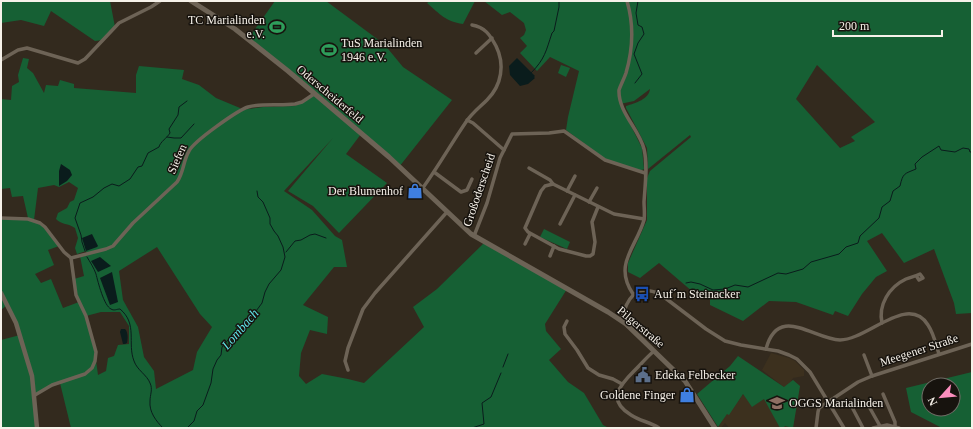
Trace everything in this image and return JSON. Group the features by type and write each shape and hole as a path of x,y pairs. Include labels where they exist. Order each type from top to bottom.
{"main road":[{"name":"Oderscheiderfeld","path":"191,1 242,34 370,141 474,236 530,268"},
{"name":"Pilgerstraße","path":"530,268 621,320 685,381 715,428"}],"street":[{"path":"1,60 18,50 27,48 78,63 85,59 119,23 160,1"},
{"path":"627,1 631,14 633,37 629,58 619,90 619,96 622,106 644,148 645,158 644,219 625,262 627,283 633,294"},
{"path":"422,189 467,120 494,93 499,83 502,70 499,53 492,38 486,30 480,26 472,24"},
{"path":"476,53 492,38"},
{"name":"Siefen","path":"71,258 113,246 132,223 177,182 183,174 186,156 192,147 241,110 251,107 295,104 302,102 314,94"},
{"name":"Großoderscheid","path":"467,120 474,123 504,150"},
{"name":"Großoderscheid","path":"474,236 487,203 500,158 512,134 549,134 564,132 612,164 645,173"},
{"path":"529,168 550,180 553,184 598,207 614,214 644,219"},
{"name":"Großoderscheid","path":"434,172 461,192 467,190 472,178"},
{"path":"567,191 575,176"},
{"path":"553,184 545,186 541,191 525,228 530,234 566,252 572,251 590,256 593,254 595,242 592,222 598,207"},
{"path":"589,202 597,188"},
{"path":"560,224 575,195"},
{"path":"348,370 345,361 348,348 365,306 447,212"},
{"path":"1,218 28,219 40,223 45,227 64,252 71,258 76,295 86,316 94,346 95,361 92,368 85,374 52,385 35,395"},
{"path":"525,244 530,234"},
{"path":"550,256 554,246"},
{"path":"882,324 880,316 881,309 890,292 905,280 917,276"},
{"path":"621,320 626,304 633,294 652,291 660,294 706,329 725,341 741,346 766,349 789,355 801,362 810,372 844,428"},
{"path":"1,293 16,323 32,376 37,428"},
{"path":"766,349 770,338 776,331 785,326 792,326 825,337 840,340 857,336 902,314 909,314 919,317 929,326 938,354"},
{"path":"567,321 564,327 565,334 588,368 599,376 613,378 622,384"},
{"name":"Meegener Straße","path":"828,402 858,382 872,376 972,344"},
{"path":"654,351 622,384 618,393 618,401 620,405 631,415 659,428"},
{"name":"Meegener Straße","path":"864,355 872,376"},
{"path":"883,394 895,422 895,426"},
{"path":"816,428 818,412 820,408 828,402"},
{"path":"867,403 880,426"},
{"path":"853,409 863,428"},
{"path":"873,428 880,426 895,426 899,428"}],"shaded area":[{"path":"517,58 535,76 535,78 528,84 520,86 510,75 509,66"},
{"path":"61,164 70,170 72,175 67,181 59,186 59,171"},
{"path":"92,234 98,246 86,251 82,238"},
{"path":"100,257 111,266 98,272 91,261"},
{"path":"112,272 118,302 110,305 100,278"},
{"path":"121,329 125,329 127,333 127,343 125,344 123,344 120,332"},
{"name":"OGGS Marialinden","path":"771,353 795,361 804,370 804,376 793,378 791,381 793,380 800,386 793,428 729,428 725,423 721,428 718,428 727,413 729,414 743,394 752,406 784,387 762,370"}],"green space":[{"path":"1,1 110,1 115,27 103,40 95,41 51,11 44,26 21,20 1,23"},
{"path":"275,1 326,1 384,44 403,67 452,100 399,167 361,134 346,154 387,183 339,233 313,206 288,191 333,138 284,191 312,210 335,236 342,240 347,267 334,267 303,305 328,317 327,334 310,330 301,353 299,376 306,384 322,374 364,383 424,327 413,307 437,289 483,244 483,241 567,289 545,324 546,331 561,349 549,360 568,382 584,393 603,425 609,428 71,428 60,383 35,395 37,428 1,428 1,340 20,335 7,305 1,310 1,218 28,218 23,196 12,197 10,188 1,189 1,99 11,100 12,86 19,82 18,75 23,58 29,59 27,68 33,73 44,93 46,85 58,86 60,80 74,84 74,88 136,93 136,75 139,66 184,70 182,79 199,85 216,98 240,108 241,110 263,107 295,106 314,94 248,39","holes":["69,182 78,188 74,200 70,202 67,208 58,213 56,219 75,228 78,238 75,248 77,254 86,251 87,253 80,256 84,276 74,279 79,302 63,308 51,279 41,283 35,274 54,265 48,250 59,246 40,223 34,220 38,188 54,185 59,187","157,247 200,314 212,327 197,352 193,370 156,389 154,371 144,357 138,327 123,300 119,271","101,312 120,312 129,326 129,344 118,345 114,356 108,358 106,371 98,375 94,346 86,316"]},
{"path":"430,1 475,1 463,24 444,17 427,3"},
{"path":"484,1 972,1 972,313 956,314 954,303 934,249 904,263 882,233 867,241 887,271 876,277 862,294 848,316 835,311 833,315 796,302 769,301 743,321 710,305 710,297 700,298 659,263 640,278 628,272 628,263 647,220 647,178 650,171 691,137 690,135 648,169 647,148 626,106 645,98 650,89 634,101 620,104 642,148 644,169 640,171 605,159 566,130 579,71 550,57 537,71 520,53 527,46 520,38 524,35 526,30 524,23 510,12 502,15","holes":["817,65 875,122 851,137 855,141 840,148 796,99"]},
{"path":"561,65 570,68 566,77 558,73"},
{"path":"544,229 570,242 567,249 540,237"},
{"path":"738,356 784,387 793,380 800,386 793,428 785,426 780,428 764,399 752,407 743,394 729,415 727,414 718,427 697,394 730,366"},
{"path":"972,372 972,428 942,428 911,412 906,388 921,384 921,417 961,417 961,377 951,377"}],"waterway":[{"path":"531,73 542,59 554,31 559,1"},
{"path":"635,83 642,74 634,54 638,43 644,34 642,27 638,25 636,13 638,1"},
{"path":"85,251 75,218 80,203 93,197 104,188 112,184 119,186 130,179 138,167 142,166 148,153 159,147 169,135 169,129 178,115 179,107 187,101"},
{"path":"167,137 181,138 194,124"},
{"path":"686,283 691,282 700,284 713,290 725,289 735,285 748,287 778,273 786,274 803,269 811,262 839,254 846,247 858,243 860,236 879,218 882,207 890,201 893,191 900,186 903,176 906,173 916,169 915,164 922,157 939,146 941,150 955,152 963,148 969,149 970,152 972,152"},
{"name":"Lombach","path":"187,428 194,421 197,411 203,405 211,383 213,369 221,355 222,347 233,334 239,331 242,326 248,322 262,303 265,292 269,284 281,270 285,257 283,247 270,224 270,218 263,202 258,197 257,191"},
{"path":"286,252 295,241 301,240 310,235 315,234 326,238"},
{"path":"87,257 95,272 108,307 112,310 120,309 129,321 131,347 134,361 150,383 150,405 152,413 163,428"},
{"path":"503,367 508,354"},
{"path":"472,428 484,424 482,403 491,397 501,373"}],"place":[{"name":"TC Marialinden e.V.","path":"277,27"},
{"name":"TuS Marialinden 1946 e.V.","path":"329,50"},
{"name":"Der Blumenhof","path":"415,191"},
{"name":"Auf´m Steinacker","path":"642,294"},
{"name":"Edeka Felbecker","path":"643,375"},
{"name":"Goldene Finger","path":"687,395"},
{"name":"OGGS Marialinden","path":"777,403"}]}
